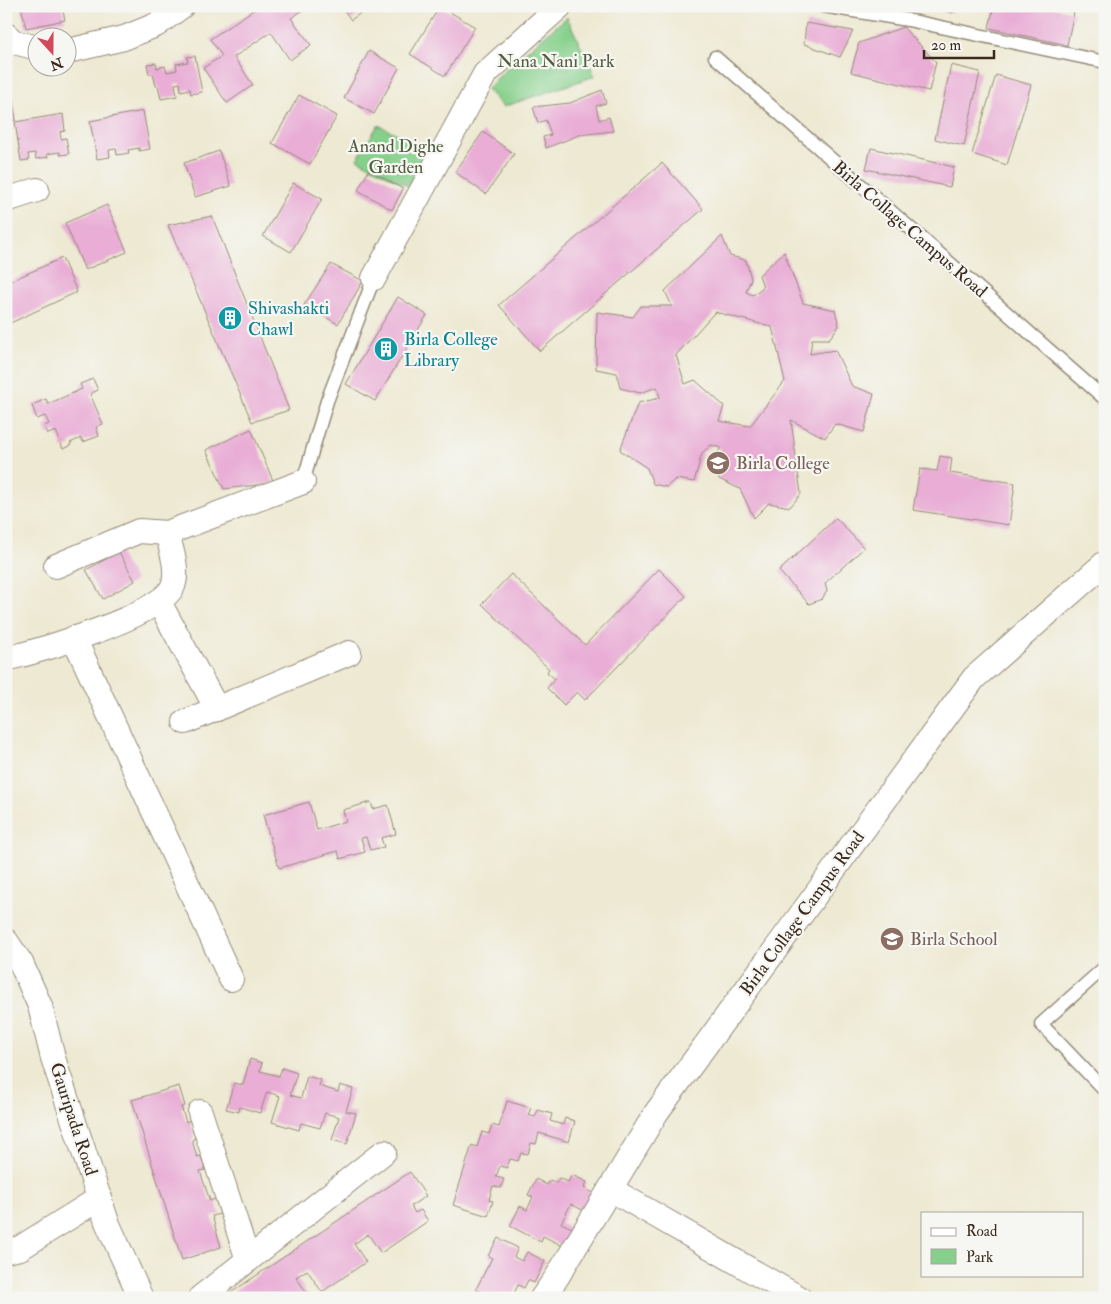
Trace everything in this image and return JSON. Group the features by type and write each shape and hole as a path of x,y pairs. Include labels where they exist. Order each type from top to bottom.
{"street":[{"path":"78,49 124,38 156,26 182,6"},
{"path":"374,278 485,74 560,6"},
{"path":"6,35 14,42 28,46"},
{"path":"6,200 37,190"},
{"path":"56,566 139,531 167,533 303,482"},
{"path":"6,659 112,626 159,602 173,586 174,564 167,533"},
{"name":"Birla Collage Campus Road","path":"542,1298 558,1277 656,1113 974,678 1105,564"},
{"path":"159,602 218,708"},
{"path":"74,638 231,979"},
{"path":"185,722 349,653"},
{"name":"Gauripada Road","path":"6,941 21,963 40,1006 53,1058 108,1222 141,1298"},
{"path":"200,1112 248,1260"},
{"path":"200,1298 384,1152"},
{"path":"610,1189 800,1298"},
{"path":"6,1251 20,1248 100,1198"}],"lane":[{"path":"823,6 908,20 1105,62"},
{"name":"Birla Collage Campus Road","path":"716,57 1105,399"},
{"path":"303,482 326,401 374,278"},
{"path":"1105,967 1040,1024 1105,1091"}],"green space":[{"name":"Nana Nani Park","path":"567,17 595,76 503,107 487,89 509,66"},
{"name":"Anand Dighe Garden","path":"378,125 429,149 408,186 357,159"}],"building":[{"path":"21,6 62,7 65,20 26,28"},
{"path":"259,6 309,6 291,18 311,45 290,60 271,32 234,57 253,85 227,103 203,68 222,56 210,39"},
{"path":"341,6 370,6 351,20"},
{"path":"440,6 475,27 445,76 410,54"},
{"path":"924,6 955,6 953,13"},
{"path":"994,6 1046,6 1074,12 1067,45 989,28"},
{"path":"806,23 853,31 840,57 804,44"},
{"path":"903,27 936,62 929,91 851,72 859,43"},
{"path":"369,51 399,68 374,114 344,98"},
{"path":"195,56 202,92 191,94 190,89 181,91 180,83 175,84 177,96 161,99 158,86 156,86 153,74 149,74 147,64 156,63 157,68 165,66 167,72 177,70 176,64 188,62 187,57"},
{"path":"951,65 980,72 964,146 935,139"},
{"path":"996,75 1031,85 1007,165 972,154"},
{"path":"10,82 16,120 6,122 6,83"},
{"path":"602,90 606,103 596,106 599,120 609,117 613,131 579,135 546,148 543,137 551,135 546,120 538,123 533,107 570,103"},
{"path":"299,95 337,116 310,164 272,143"},
{"path":"143,111 150,149 128,150 129,153 117,155 116,149 109,150 110,157 97,159 90,121"},
{"path":"63,114 65,131 60,132 61,139 66,138 69,154 60,155 60,152 47,154 48,157 36,159 35,153 28,154 29,160 21,161 15,122"},
{"path":"483,132 514,154 486,194 455,172"},
{"path":"871,148 954,167 950,187 866,169"},
{"path":"219,151 231,186 195,197 184,163"},
{"path":"662,163 703,209 540,351 499,305"},
{"path":"369,170 403,189 392,210 358,190"},
{"path":"293,183 322,199 291,252 263,236"},
{"path":"107,205 127,252 85,270 65,223"},
{"name":"Shivashakti Chawl","path":"212,216 289,410 252,422 168,225"},
{"path":"722,236 730,256 746,260 751,279 746,292 753,295 763,287 759,275 784,252 803,303 835,310 839,326 829,339 812,339 810,354 835,350 852,386 874,394 864,432 835,424 825,438 791,420 801,494 790,507 769,503 754,518 740,489 719,479 714,458 721,448 711,445 702,453 694,482 676,479 666,487 653,484 647,468 620,450 638,403 660,398 657,387 640,393 620,388 617,373 596,369 597,312 633,317 641,306 672,306 665,291","holes":["715,312 772,327 785,381 750,426 719,421 724,406 695,380 685,384 676,355"]},
{"path":"62,258 77,292 6,325 6,283"},
{"path":"331,264 363,281 338,324 304,305"},
{"name":"Birla College Library","path":"398,297 427,315 375,401 346,384"},
{"path":"93,379 98,390 90,394 103,424 96,427 99,436 83,442 81,438 63,449 56,431 48,434 44,426 49,424 45,416 37,419 32,405 46,399 48,404 82,389 80,384"},
{"path":"251,429 274,483 224,489 206,450"},
{"path":"940,456 952,458 950,473 1015,483 1009,525 913,510 920,469 937,471"},
{"path":"836,518 864,548 825,583 827,591 822,599 809,604 779,571"},
{"path":"119,552 135,581 103,599 86,570"},
{"path":"659,569 686,596 585,700 577,692 564,705 547,688 555,679 547,672 549,669 482,604 511,574 585,645"},
{"path":"309,802 317,830 346,821 343,810 371,802 373,809 388,805 396,834 381,838 384,847 370,850 366,837 361,838 365,852 340,859 338,851 279,868 263,815"},
{"path":"250,1059 262,1063 260,1071 279,1076 282,1068 297,1073 290,1095 301,1098 307,1076 321,1080 319,1086 338,1092 340,1085 353,1089 346,1111 356,1113 347,1144 332,1140 339,1117 325,1113 320,1128 301,1123 299,1130 272,1122 280,1096 267,1092 260,1113 240,1107 239,1112 226,1109 234,1083 243,1085"},
{"path":"179,1086 185,1106 181,1107 186,1122 190,1120 195,1138 192,1140 197,1157 201,1156 205,1170 200,1171 210,1201 215,1199 220,1214 212,1216 221,1247 182,1260 132,1100"},
{"path":"507,1101 531,1108 528,1115 535,1117 538,1110 552,1114 550,1121 563,1125 565,1118 575,1121 569,1142 539,1133 536,1144 531,1143 528,1154 521,1153 518,1161 510,1159 507,1168 500,1166 496,1177 504,1179 501,1188 493,1186 489,1200 493,1201 488,1216 453,1205 472,1145 477,1147 482,1132 489,1134 492,1125 499,1127"},
{"path":"410,1172 426,1196 411,1206 415,1213 421,1210 428,1221 381,1253 368,1234 354,1244 366,1262 322,1292 307,1270 296,1277 310,1298 223,1298"},
{"path":"572,1175 587,1182 584,1188 593,1193 584,1211 571,1204 561,1223 574,1229 565,1247 543,1236 541,1242 510,1226 520,1206 527,1210 533,1197 528,1195 536,1179 547,1185 550,1180 556,1183 559,1178 568,1182"},
{"path":"498,1238 518,1248 514,1257 522,1261 527,1252 545,1261 534,1283 528,1280 524,1288 518,1285 512,1298 478,1298 481,1292 476,1289 492,1258 488,1256"}],"place":[{"name":"Shivashakti Chawl","path":"230,318"},
{"name":"Birla College Library","path":"386,349"},
{"name":"Birla College","path":"718,463"},
{"name":"Birla School","path":"892,939"}]}
